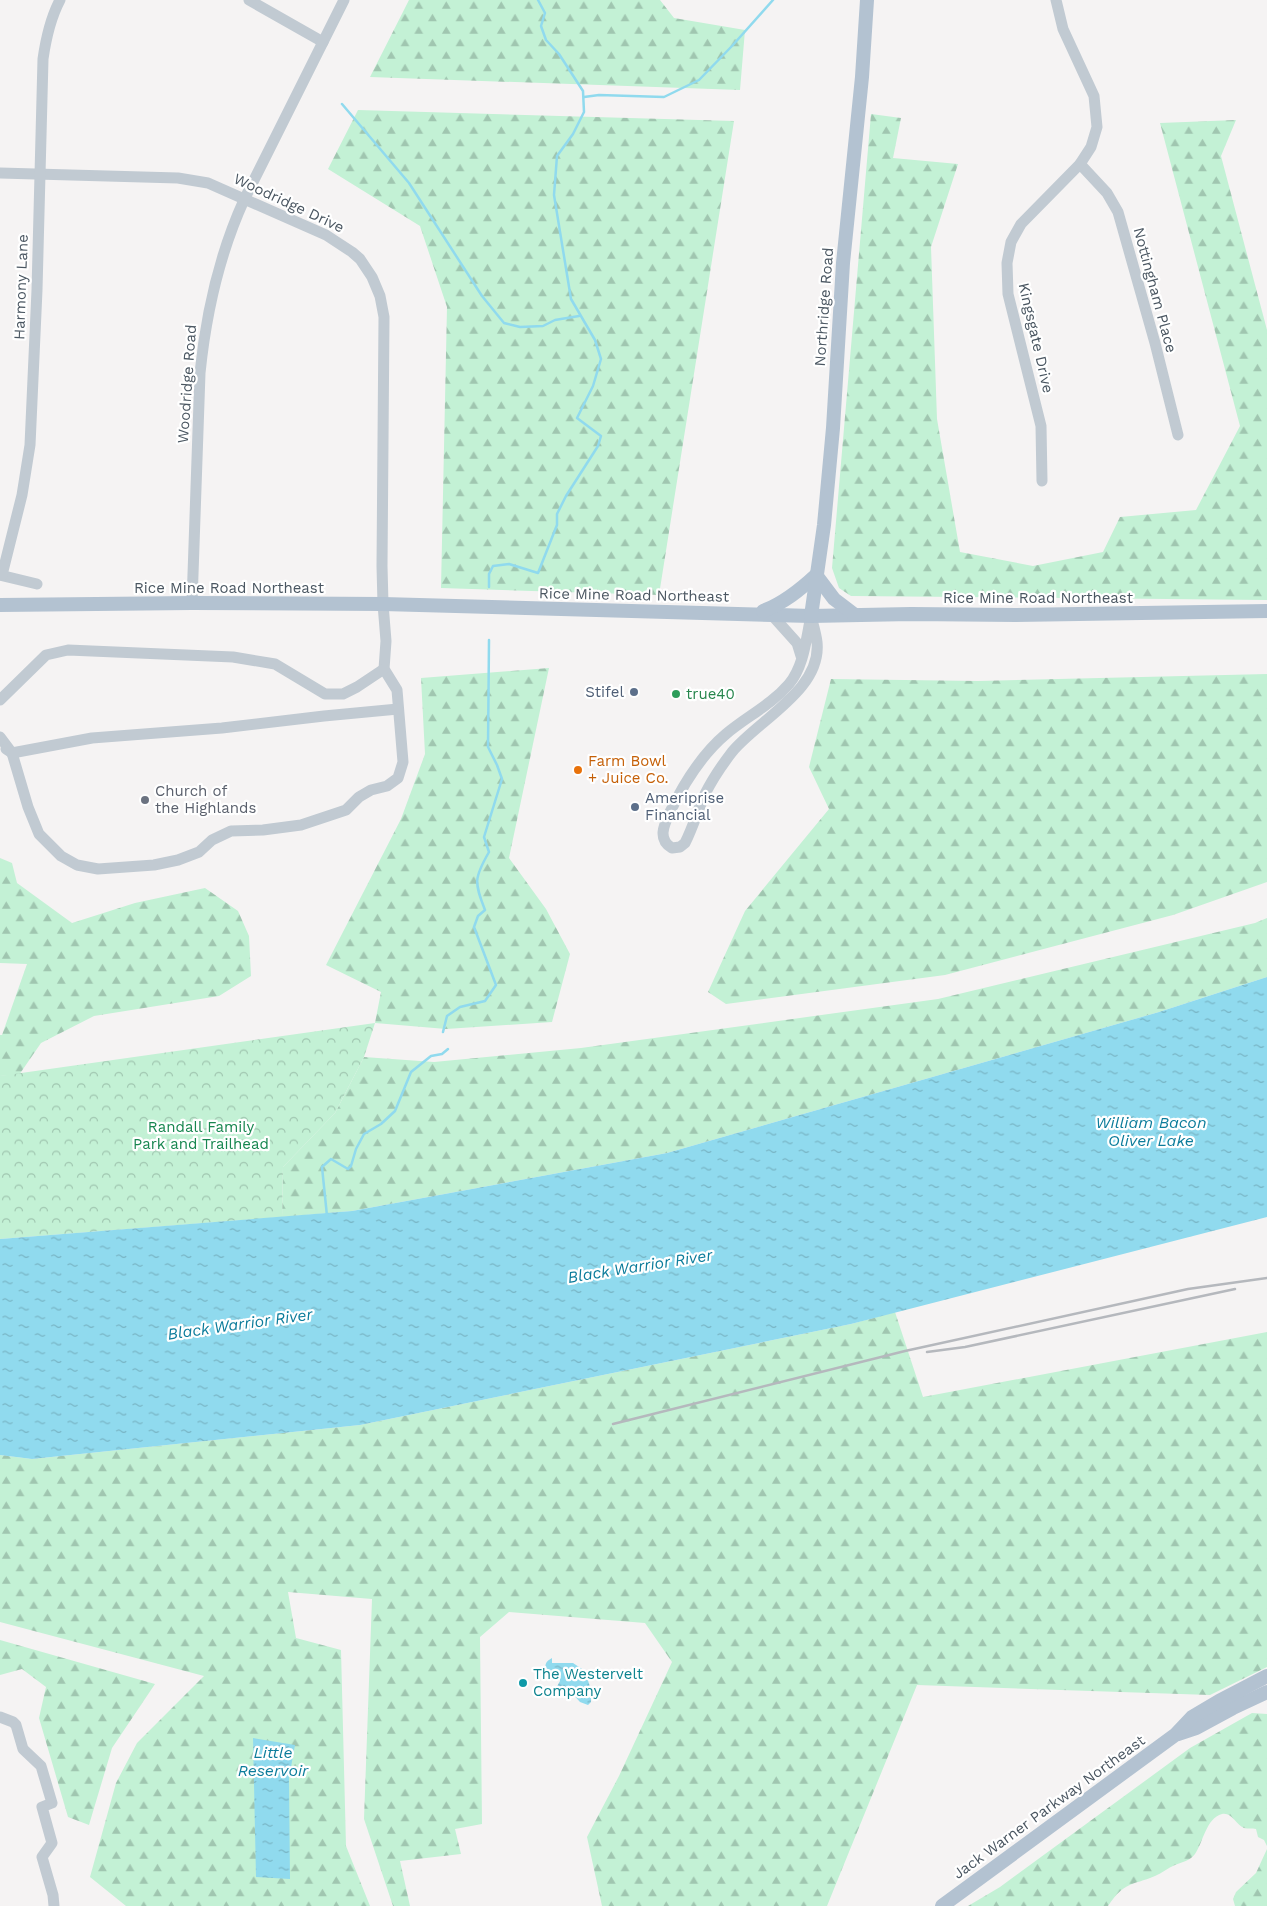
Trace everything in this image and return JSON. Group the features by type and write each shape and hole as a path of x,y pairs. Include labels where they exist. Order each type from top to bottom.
{"main road":[{"name":"Northridge Road","path":"811,616 824,525 833,428 843,263 862,77 867,0"},
{"path":"764,614 799,592 816,575 834,599 856,615"},
{"name":"Rice Mine Road Northeast","path":"0,605 192,602 383,604 811,616 1016,616 1267,611"},
{"name":"Jack Warner Parkway Northeast","path":"942,1906 1175,1735 1192,1717 1267,1676"},
{"name":"Jack Warner Parkway Northeast","path":"1175,1735 1196,1728 1267,1692"}],"street":[{"name":"Harmony Lane","path":"1,575 22,496 30,445 43,59 46,38 60,0"},
{"path":"249,0 323,42"},
{"name":"Woodridge Road","path":"192,602 200,383 209,312 220,267 234,223 244,200 344,0"},
{"name":"Kingsgate Drive","path":"1042,481 1041,426 1008,294 1007,263 1011,242 1021,224 1034,208 1080,164 1091,147 1097,127 1094,96 1063,29 1056,0"},
{"name":"Nottingham Place","path":"1080,164 1107,193 1118,212 1178,435"},
{"name":"Woodridge Drive","path":"0,173 178,178 208,183 326,235 344,245 360,259 380,296 386,339 383,413 383,604 386,641 384,669"},
{"path":"1,575 37,584"},
{"path":"764,614 797,643 802,660"},
{"path":"811,616 818,643 815,661 798,693 748,734 732,752 705,795 685,843 680,847 672,848 666,844 662,837 663,826 680,792 703,758 725,735 776,697 797,673 802,660 811,616"},
{"path":"0,700 46,656 68,650 234,657 275,664 325,694 343,694 358,688 384,669 398,690 403,762 398,778 387,786 370,790 359,797 346,810 301,825 263,830 231,831 212,840 199,852 178,860 154,865 98,869 77,865 61,856 39,834 28,807 12,753 0,737"},
{"path":"0,746 12,753 92,738 222,728 398,709"},
{"path":"0,1717 14,1722 23,1749 41,1766 52,1804 42,1807 52,1843 42,1857 53,1895 54,1906"}],"green space":[{"path":"409,0 660,0 674,18 745,30 740,90 370,77"},
{"path":"358,110 734,121 659,595 441,588 447,307 420,226 328,169"},
{"path":"871,114 901,118 893,158 958,164 931,247 937,419 960,552 1033,566 1103,552 1120,517 1196,510 1240,426 1160,123 1236,120 1221,156 1267,330 1267,600 851,596 839,588 832,568"},
{"path":"549,668 509,858 546,909 570,954 552,1022 446,1029 375,1023 381,992 326,965 401,819 425,754 421,678"},
{"path":"1267,674 1267,882 1173,915 945,975 726,1004 708,992 745,911 829,809 809,767 831,679 978,681"},
{"path":"0,858 12,863 17,883 72,923 135,903 205,888 238,911 249,936 251,976 219,996 94,1016 41,1043 19,1075 0,1076 0,1035 2,1035 27,964 0,963"},
{"path":"1267,918 1267,977 1159,1012 667,1153 352,1211 282,1217 283,1167 335,1113 364,1057 434,1062 581,1048 938,999 1255,923"},
{"name":"Randall Family Park and Trailhead","path":"375,1023 364,1057 335,1113 283,1167 282,1217 0,1239 0,1076"},
{"path":"895,1312 923,1397 1267,1332 1267,1667 1210,1695 917,1685 827,1906 602,1906 587,1837 619,1776 672,1662 645,1623 509,1612 480,1637 482,1824 455,1829 461,1854 400,1861 410,1906 393,1906 364,1819 372,1599 288,1592 296,1638 341,1650 346,1846 370,1906 126,1906 90,1877 116,1783 137,1743 204,1676 0,1622 0,1455 32,1459 360,1425 851,1324"},
{"path":"0,1640 155,1684 112,1748 89,1825 68,1817 39,1718 46,1687 22,1669 0,1675"},
{"path":"1252,1713 1267,1714 1267,1846 1264,1840 1258,1837 1256,1829 1244,1828 1229,1815 1222,1814 1212,1820 1198,1849 1191,1858 1155,1876 1129,1885 1119,1892 1108,1906 968,1906 1000,1887 1190,1748"},
{"path":"1267,1849 1267,1906 1235,1906 1233,1899 1236,1892 1256,1873"}],"water":[{"name":"William Bacon Oliver Lake","path":"1267,977 1267,1217 851,1324 360,1425 32,1459 0,1455 0,1239 352,1211 667,1153 1159,1012"},
{"path":"552,1658 552,1663 573,1663 585,1671 591,1690 591,1702 588,1705 580,1702 569,1690 560,1698 554,1692 560,1681 560,1676 546,1671 546,1663"},
{"name":"Little Reservoir","path":"253,1738 295,1745 289,1778 290,1879 256,1877"}],"waterway":[{"path":"489,587 489,574 493,566 509,564 538,573 557,525 557,514 566,496 598,446 601,436 577,418 593,386 601,359 595,340 571,299 554,195 557,156 573,134 584,112 583,91 559,54 546,40 541,26 545,13 538,0"},
{"path":"584,97 599,95 664,97 699,80 773,0"},
{"path":"342,104 409,183 482,296 504,323 520,327 543,326 555,320 579,316"},
{"path":"443,1032 447,1016 460,1007 485,1001 496,985 474,927 478,916 485,910 477,886 477,880 480,868 489,852 484,837 502,779 488,747 489,640"},
{"path":"327,1216 322,1167 331,1159 348,1169 364,1134 381,1124 395,1111 411,1072 431,1056 442,1054 448,1049"}],"railway":[{"path":"613,1424 905,1351 1188,1289 1267,1278"},
{"path":"927,1352 965,1347 1235,1289"}],"place":[{"name":"Stifel","path":"634,692"},
{"name":"true40","path":"676,694"},
{"name":"Farm Bowl + Juice Co.","path":"578,770"},
{"name":"Church of the Highlands","path":"145,800"},
{"name":"Ameriprise Financial","path":"635,807"},
{"name":"The Westervelt Company","path":"523,1683"}],"water label":[{"name":"Black Warrior River","path":"640,1266"},
{"name":"Black Warrior River","path":"240,1324"}]}
